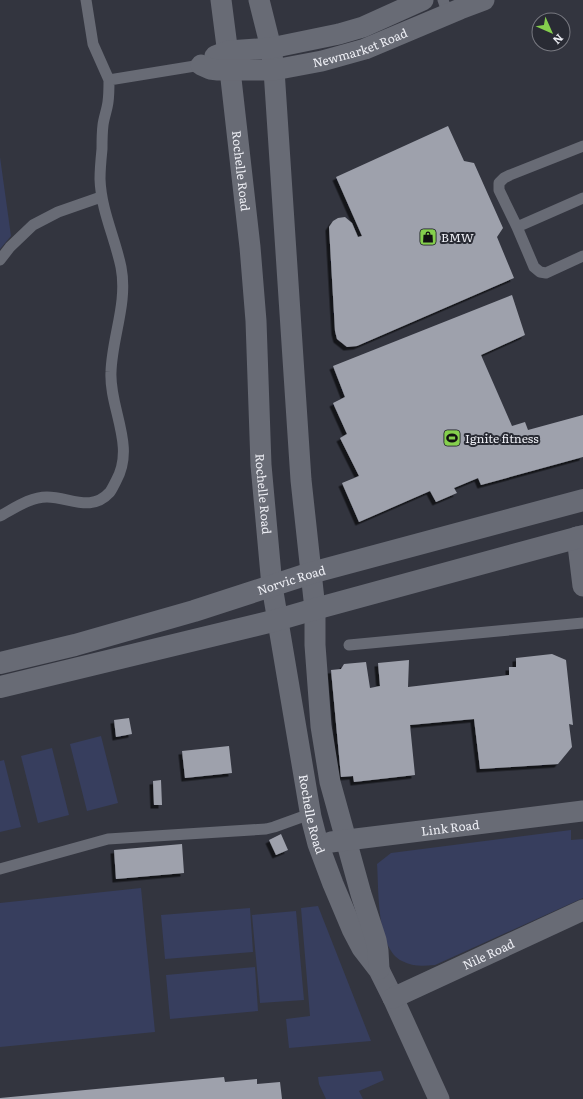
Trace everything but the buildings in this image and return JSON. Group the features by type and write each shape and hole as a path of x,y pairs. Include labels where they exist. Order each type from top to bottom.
{"street":[{"name":"Rochelle Road","path":"221,0 250,247 256,321 261,465 272,586 310,814 318,844 352,929 362,948 379,970 439,1099"},
{"name":"Rochelle Road","path":"259,0 274,70 301,480 315,609 315,645 321,726 330,782 361,894 376,940 379,970"},
{"name":"Newmarket Road","path":"229,60 270,48 319,39 363,27 423,0"},
{"name":"Newmarket Road","path":"229,60 274,70 322,61 365,49 446,7 484,0"},
{"path":"201,65 210,69 218,70 229,60"},
{"name":"Norvic Road","path":"0,663 75,645 194,611 311,573 583,500"},
{"path":"0,687 277,620 580,536 583,586"},
{"name":"Link Road","path":"318,844 345,839 583,811"},
{"name":"Nile Road","path":"393,998 583,910"}],"lane":[{"path":"0,516 26,501 48,497 80,503 93,503 110,492 118,477 124,454 119,421 113,397 111,374 113,346 120,316 123,287 121,268 101,197 100,179 103,125 108,102 109,80 93,44 86,0"},
{"path":"109,80 201,65"},
{"path":"583,146 504,178 500,183 499,190 534,267 540,272 546,273 583,256"},
{"path":"0,260 10,247 34,225 58,212 101,197"},
{"path":"517,227 583,198"},
{"path":"349,646 583,623"},
{"path":"0,870 108,839 266,829 274,828 310,814"}],"shaded area":[{"path":"0,157 11,236 0,249"},
{"path":"101,736 118,803 87,811 70,744"},
{"path":"52,748 69,815 38,823 21,756"},
{"path":"4,760 21,827 0,832 0,761"},
{"path":"571,830 571,840 583,839 583,898 435,965 422,966 402,961 394,954 387,944 380,917 377,864 391,853"},
{"path":"141,888 155,1032 0,1047 0,903"},
{"path":"318,906 371,1041 289,1048 286,1019 310,1016 301,908"},
{"path":"250,908 253,952 165,959 161,915"},
{"path":"296,911 304,1000 260,1003 252,915"},
{"path":"255,967 258,1011 170,1019 166,975"},
{"path":"381,1071 384,1080 359,1091 363,1099 326,1099 319,1084 318,1077"}],"place":[{"name":"BMW","path":"428,237"},
{"name":"Ignite fitness","path":"452,438"}]}
